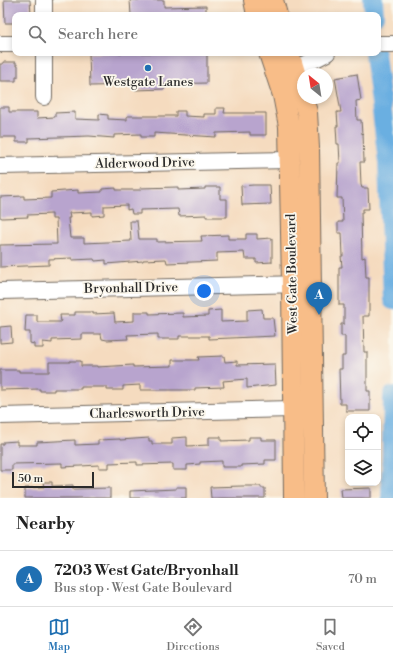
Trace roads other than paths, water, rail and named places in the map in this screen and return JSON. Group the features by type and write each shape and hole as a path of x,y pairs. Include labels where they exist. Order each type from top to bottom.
{"main road":[{"path":"254,0 256,12"},
{"path":"273,0 276,12"},
{"name":"West Gate Boulevard","path":"274,56 287,65 307,112 309,148 293,410 294,498"},
{"name":"West Gate Boulevard","path":"287,65 286,111 301,284 314,498"}],"street":[{"path":"44,0 44,12"},
{"path":"0,44 12,44"},
{"path":"381,44 393,44"},
{"path":"44,56 44,97"},
{"path":"287,65 317,56"},
{"name":"Alderwood Drive","path":"0,166 290,160"},
{"name":"Bryonhall Drive","path":"0,291 301,284"},
{"name":"Charlesworth Drive","path":"0,416 293,410"}],"waterway":[{"path":"373,0 374,12"},
{"path":"375,56 388,162 393,300"},
{"path":"391,498 393,396"}],"place":[{"name":"Westgate Lanes","path":"148,68"},
{"name":"7203 West Gate/Bryonhall","path":"319,315"}]}
